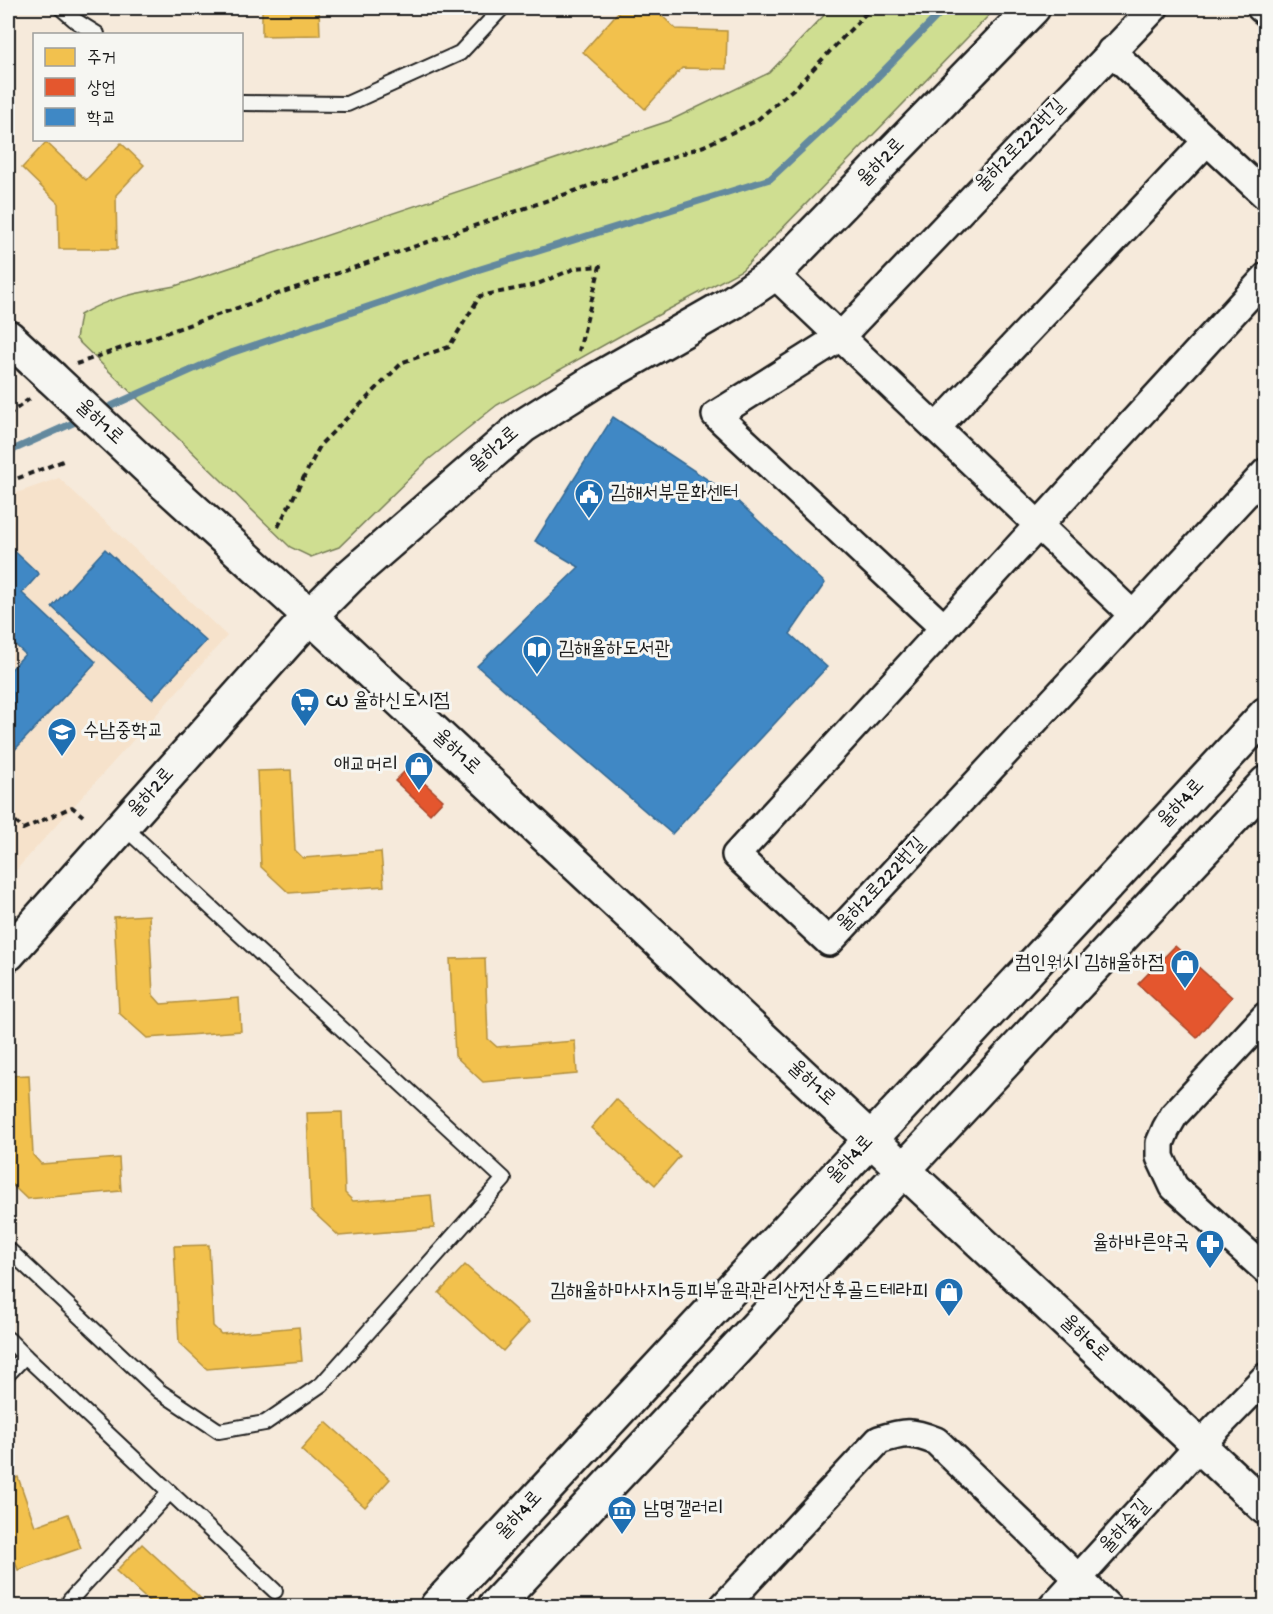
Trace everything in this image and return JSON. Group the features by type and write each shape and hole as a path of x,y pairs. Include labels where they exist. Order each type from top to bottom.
{"street":[{"name":"율하2로","path":"8,954 310,616 349,578 523,426 596,380 733,302 774,274 1033,8"},
{"name":"율하2로222번길","path":"944,628 716,415 840,337 1154,8"},
{"path":"1261,8 1266,12"},
{"path":"1111,51 1266,196"},
{"path":"936,428 1207,141"},
{"path":"774,274 1133,615"},
{"name":"율하2로222번길","path":"1266,277 736,855 829,942 1266,472"},
{"name":"율하1로","path":"8,337 64,370 164,483 310,616 903,1170"},
{"name":"율하4로","path":"436,1606 1266,714"},
{"path":"495,1606 1266,783"},
{"path":"1266,1016 1174,1115 1160,1143 1160,1157 1174,1186 1266,1270"},
{"name":"율하6로","path":"903,1170 1266,1508"},
{"name":"율하숲길","path":"1053,1606 1199,1446 1266,1377"},
{"path":"724,1606 879,1440 899,1433 917,1433 936,1441 1107,1606"}],"lane":[{"path":"61,8 95,33"},
{"path":"243,103 347,104 460,53 502,8"},
{"path":"8,1249 159,1390 219,1431 264,1423 322,1384 504,1179 123,826"},
{"path":"8,1339 275,1591"},
{"path":"8,1374 26,1356"},
{"path":"70,1604 170,1492"}],"path":[{"path":"64,370 704,146 764,114 798,86 872,8"},
{"path":"278,527 321,444 403,362 449,347 480,296 535,285 576,268 600,266 579,351"},
{"path":"8,482 63,461"},
{"path":"8,814 23,829 72,807 83,816"}],"shaded area":[{"name":"수남중학교","path":"59,478 227,636 8,879 8,496"}],"green space":[{"path":"831,8 996,8 742,270 497,405 428,460 339,547 311,557 290,547 76,339 80,315 102,304 126,296 175,286 669,121 769,73"}],"building: 주거":[{"path":"262,8 319,8 320,35 262,36"},
{"path":"620,8 659,8 660,14 676,29 727,31 726,69 682,68 645,109 583,52"},
{"path":"8,129 14,135 8,141"},
{"path":"46,142 86,180 121,143 144,165 116,195 117,249 59,249 58,203 22,168"},
{"path":"291,770 295,850 303,858 381,852 384,886 289,893 261,867 257,771"},
{"path":"149,915 153,995 161,1004 239,998 241,1031 147,1038 119,1013 114,917"},
{"path":"485,958 488,1039 497,1047 575,1041 577,1074 483,1082 455,1056 450,959"},
{"path":"29,1075 33,1155 41,1164 119,1158 121,1191 27,1199 8,1181 8,1076"},
{"path":"616,1099 680,1156 655,1185 591,1128"},
{"path":"342,1112 345,1193 353,1201 431,1195 434,1228 339,1236 311,1210 307,1113"},
{"path":"209,1245 213,1326 221,1334 299,1327 302,1361 207,1369 179,1343 174,1246"},
{"path":"465,1265 529,1322 503,1351 439,1293"},
{"path":"326,1422 390,1479 365,1507 301,1450"},
{"path":"18,1477 35,1526 68,1514 81,1548 18,1570 8,1541 8,1481"},
{"path":"142,1544 209,1606 154,1606 116,1571"}],"building: 상업":[{"name":"애교머리","path":"408,768 443,800 430,814 395,781"},
{"name":"컴인워시 김해율하점","path":"1175,946 1232,997 1197,1038 1138,984"}],"building: 학교":[{"path":"613,417 731,495 825,583 790,634 827,667 672,834 477,666 579,567 535,541"},
{"path":"8,545 39,574 22,593 96,662 8,757 8,673 25,654 8,638"},
{"path":"105,549 206,641 152,699 52,607"}],"waterway":[{"path":"100,411 225,355 474,271 770,179 857,98 945,8"},
{"path":"8,452 82,419"}],"place":[{"name":"김해서부문화센터","path":"589,520"},
{"name":"김해율하도서관","path":"537,676"},
{"name":"CU 율하신도시점","path":"305,728"},
{"name":"수남중학교","path":"62,758"},
{"name":"애교머리","path":"419,792"},
{"name":"컴인워시 김해율하점","path":"1185,990"},
{"name":"율하바른약국","path":"1210,1270"},
{"name":"김해율하마사지1등피부윤곽관리산전산후골드테라피","path":"949,1318"},
{"name":"남명갤러리","path":"622,1536"}]}
